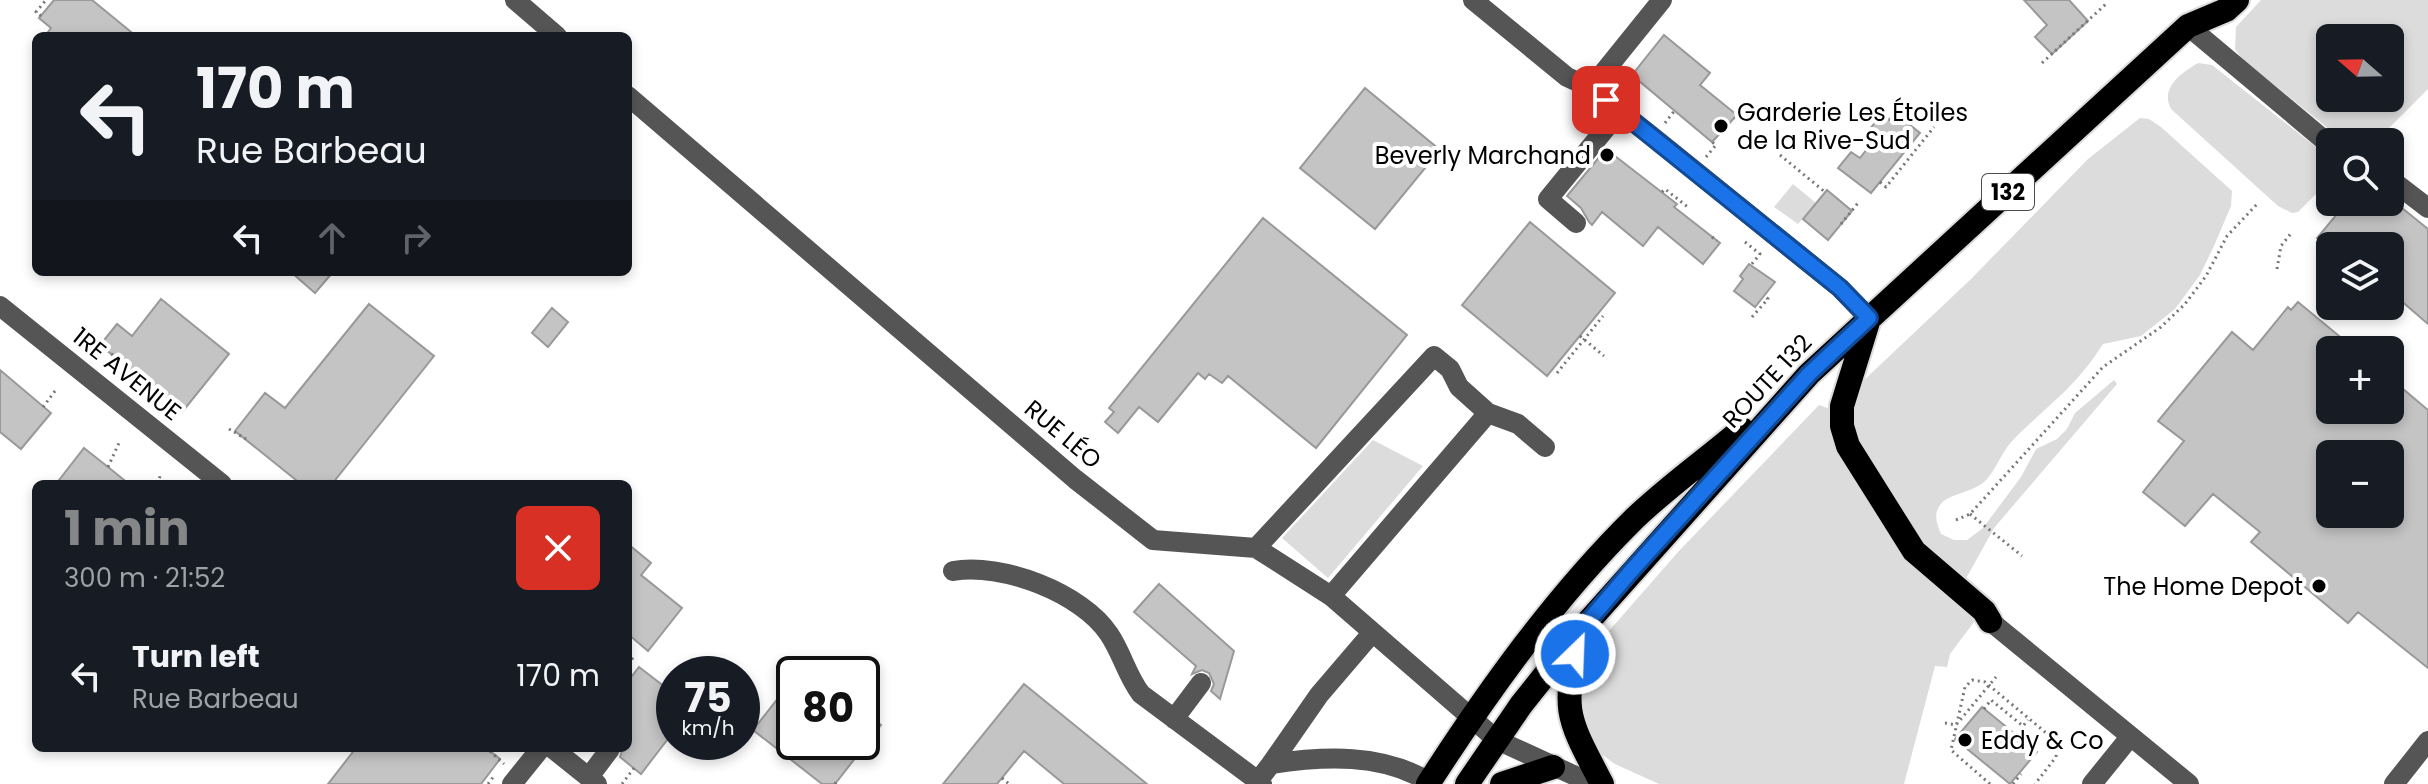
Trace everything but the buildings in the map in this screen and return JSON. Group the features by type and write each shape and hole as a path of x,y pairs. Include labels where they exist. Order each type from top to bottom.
{"highway":[{"name":"ROUTE 132","path":"2188,26 2200,0"},
{"name":"ROUTE 132","path":"1467,784 1579,632 1809,374 2188,26 2226,10 2237,0"},
{"path":"1869,318 1844,395 1842,426 1848,446 1914,551 1984,611 1990,621"},
{"name":"132","path":"1429,783 1537,632 1610,545 1637,516 1809,374"},
{"path":"1579,632 1569,683 1569,715 1574,733 1602,784"},
{"path":"1502,784 1553,767"}],"street":[{"path":"515,0 552,32"},
{"path":"1473,0 1567,77 1591,88 1620,111 1840,288 1869,318"},
{"path":"1591,88 1662,0"},
{"path":"2188,26 2316,133"},
{"name":"RUE LÉO","path":"632,99 1064,469 1153,540 1256,548 1331,596 1497,740 1593,784"},
{"path":"1576,223 1548,199 1620,111"},
{"path":"2404,190 2428,208"},
{"name":"1RE AVENUE","path":"0,306 217,480"},
{"path":"1256,548 1434,356 1450,369 1459,387 1488,413 1518,424 1545,447"},
{"path":"1331,596 1488,413"},
{"path":"953,571 966,568 1017,577 1059,591 1081,604 1109,634 1131,681 1141,694 1260,783 1319,695 1372,633"},
{"path":"1990,621 2189,784"},
{"path":"1174,719 1201,683"},
{"path":"2092,784 2130,737"},
{"path":"2394,784 2428,741"},
{"path":"512,784 538,752"},
{"path":"557,752 593,781 608,752"},
{"path":"1271,764 1311,758 1367,760 1401,768 1429,783"}],"path":[{"path":"41,16 36,12 46,0"},
{"path":"2042,63 2107,3"},
{"path":"1880,182 1886,187 1934,127"},
{"path":"1702,163 1716,145 1712,142"},
{"path":"1911,145 1916,149"},
{"path":"1780,155 1825,192"},
{"path":"1662,192 1665,189 1689,208"},
{"path":"1956,520 1970,514 2103,367 2161,327 2185,304 2206,276 2227,236 2259,202"},
{"path":"1841,224 1858,203"},
{"path":"2277,269 2281,246 2292,232"},
{"path":"1712,237 1717,241"},
{"path":"1745,242 1760,254 1751,265"},
{"path":"1752,317 1768,299 1765,296"},
{"path":"1557,373 1582,337 1603,316"},
{"path":"88,335 124,364"},
{"path":"1582,337 1604,356"},
{"path":"43,407 55,391"},
{"path":"229,429 246,439"},
{"path":"108,467 119,443"},
{"path":"159,480 160,476"},
{"path":"1970,514 2022,556"},
{"path":"632,659 635,655"},
{"path":"1956,725 1996,677"},
{"path":"1988,783 1953,753 1956,725 1968,684 1976,680 1989,686 2057,742 2058,753 2035,784"},
{"path":"1984,709 1991,700 2023,726 2029,718"},
{"path":"1945,723 1956,725"},
{"path":"2053,738 2060,729"},
{"path":"488,784 505,763 491,752"},
{"path":"622,784 634,768"},
{"path":"2013,784 2021,774"},
{"path":"1002,778 1009,784"}],"shaded area":[{"path":"2261,0 2428,0 2428,89 2389,128 2328,128 2242,59 2235,49 2236,27"},
{"path":"2198,63 2212,65 2316,147 2316,194 2298,212 2292,213 2278,206 2171,109 2168,94 2179,76"},
{"path":"2140,118 2149,119 2161,127 2232,191 2231,206 2200,275 2175,309 2141,336 2103,344 2072,384 2011,442 1982,484 1940,505 1936,516 1941,534 1954,540 1967,540 1983,528 2021,477 2036,449 2057,439 2067,429 2075,413 2114,380 2117,384 1994,528 1963,584 1921,544 1857,447 1852,409 1861,383 1971,279 2088,159"},
{"path":"1793,184 1816,203 1798,224 1774,207"},
{"path":"1819,405 1833,410 1834,429 1977,618 1950,654 1947,667 1935,666 1904,784 1659,784 1615,764 1589,740 1577,688 1579,672 1588,655 1678,552"},
{"path":"1373,440 1423,466 1328,578 1282,538"}],"place":[{"name":"Garderie Les Étoiles de la Rive-Sud","path":"1721,126"},
{"name":"Beverly Marchand","path":"1607,155"},
{"name":"The Home Depot","path":"2319,586"},
{"name":"Eddy & Co","path":"1965,740"}],"route":[{"path":"1575,654 1579,632 1632,570 1809,374 1869,318 1840,288 1606,100"}]}
